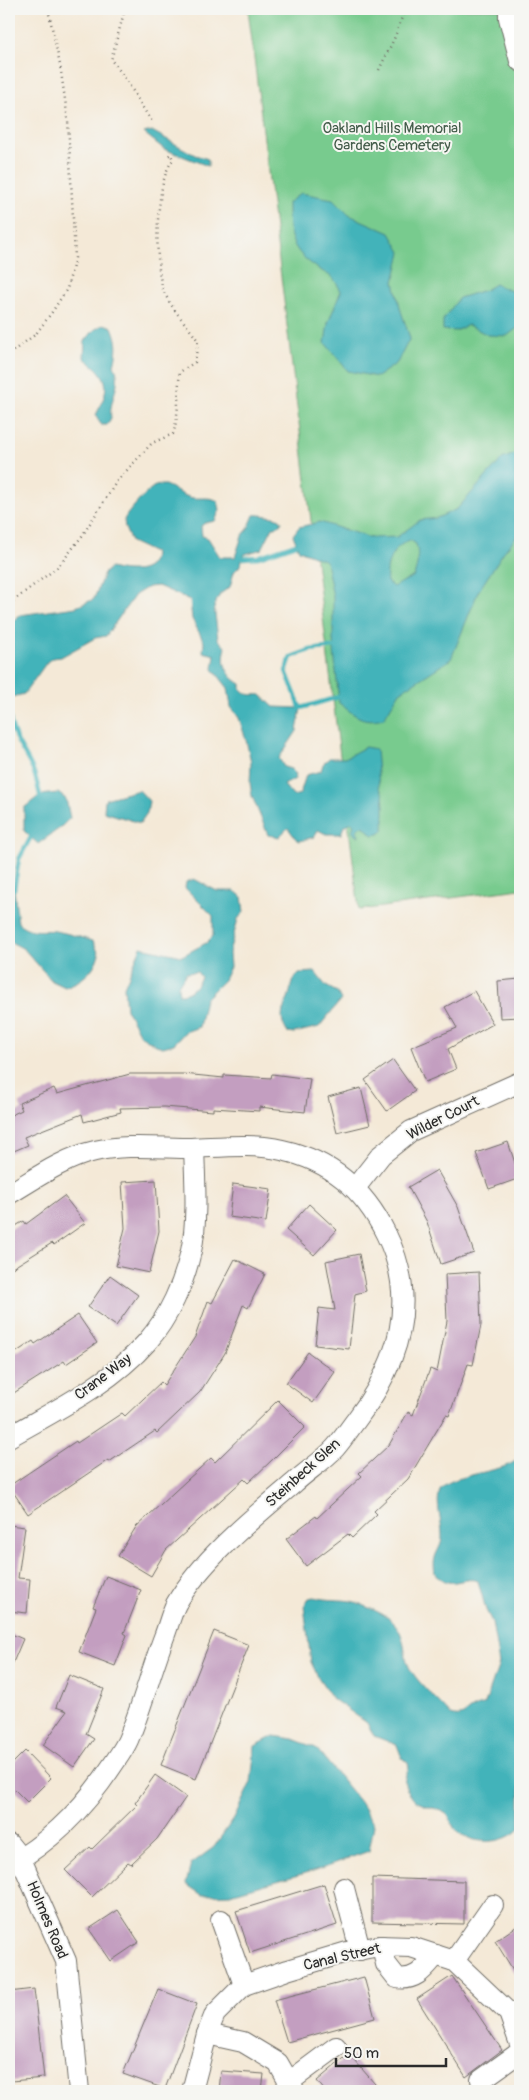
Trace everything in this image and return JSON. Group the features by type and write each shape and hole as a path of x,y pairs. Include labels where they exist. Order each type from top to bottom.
{"street":[{"path":"509,9 509,18 520,61"},
{"name":"Wilder Court","path":"356,1188 381,1155 411,1131 520,1082"},
{"name":"Steinbeck Glen","path":"9,1194 56,1167 96,1150 248,1146 279,1149 300,1155 320,1164 356,1188 377,1216 394,1249 402,1279 400,1331 394,1352 375,1394 335,1448 254,1516 206,1564 176,1604 127,1743 98,1788 68,1819 13,1856"},
{"name":"Crane Way","path":"9,1437 112,1374 147,1342 176,1300 192,1249 195,1198 194,1148"},
{"name":"Holmes Road","path":"13,1856 66,1960 79,2091"},
{"path":"344,1888 360,1950"},
{"path":"382,1946 386,1964 396,1978 414,1977 445,1958 493,1905"},
{"path":"221,1920 244,1985"},
{"name":"Canal Street","path":"192,2091 207,2034 215,2014 244,1985 287,1970 360,1950 382,1946 411,1947 445,1958 509,2013 520,2044"},
{"path":"207,2034 243,2042 278,2064 292,2087 336,2047"},
{"path":"481,2080 520,2052"}],"path":[{"path":"9,354 36,334 52,312 67,289 75,258 68,120 60,65 48,9"},
{"path":"126,9 111,60 124,75 152,123"},
{"path":"376,10 396,9"},
{"path":"379,70 394,39 405,9"},
{"path":"9,604 59,566 82,536 117,481 152,443 173,434 178,417 180,372 195,362 198,341 178,314 164,290 159,270 159,210 166,174 173,160 171,154 166,157"}],"green space":[{"name":"Oakland Hills Memorial Gardens Cemetery","path":"248,9 520,9 520,889 359,910"}],"water":[{"path":"152,131 195,155 208,159 208,166 164,149 144,133"},
{"path":"301,193 333,199 349,215 390,233 401,252 394,282 410,338 397,363 377,377 348,371 325,343 328,323 341,291 332,278 305,259 292,238 288,203"},
{"path":"495,284 520,295 520,326 507,336 488,335 468,325 456,331 443,330 443,320 459,298 485,290"},
{"path":"104,324 112,327 116,341 117,350 114,365 117,372 117,385 111,418 107,425 101,425 96,415 104,397 105,384 99,371 84,358 85,341 94,330"},
{"path":"520,452 520,532 503,553 478,592 451,659 400,692 384,718 370,720 360,718 339,703 333,640 333,597 326,561 299,550 293,535 299,527 320,522 371,538 397,537 420,520 437,518 457,509 502,459","holes":["410,540 416,544 418,560 414,576 393,587 387,582 387,569 391,557 404,543"]},
{"path":"165,485 183,495 194,498 210,498 218,501 220,510 215,521 201,526 202,536 208,538 220,557 235,557 242,536 248,529 254,515 275,517 282,522 279,526 273,527 262,549 245,554 239,567 234,572 230,587 220,594 214,606 218,639 226,648 224,659 226,669 241,684 241,689 246,693 261,695 274,707 301,708 297,731 279,758 284,767 291,769 296,774 295,779 284,785 293,796 300,794 306,775 321,771 323,764 329,758 345,758 365,747 376,749 379,787 383,794 384,806 384,830 379,834 372,835 365,827 361,826 357,830 359,836 356,836 352,831 354,825 352,822 344,826 341,834 326,834 318,830 314,837 300,841 296,839 288,828 279,837 268,835 252,796 250,783 251,762 239,718 231,707 228,688 213,669 215,655 203,652 204,642 192,619 190,600 158,586 148,587 135,595 106,636 95,638 61,657 52,658 24,694 9,698 10,623 20,615 76,607 94,599 104,573 110,568 123,571 138,571 149,566 153,560 154,553 131,542 124,520 153,487"},
{"path":"139,790 149,801 147,813 140,823 104,812 105,799"},
{"path":"58,793 66,799 70,818 38,844 24,831 24,808 40,795"},
{"path":"194,879 217,891 235,891 242,897 244,912 238,919 229,953 230,967 224,980 205,999 199,1027 185,1032 174,1044 163,1047 140,1035 126,1009 124,987 141,947 182,956 206,943 213,936 213,916 185,888 186,882","holes":["197,972 201,977 192,989 186,993 179,994 178,986 186,973"]},
{"path":"14,889 18,923 32,930 55,931 93,941 99,954 91,971 77,982 65,987 52,981 24,949 9,941 9,891"},
{"path":"315,972 326,986 337,992 341,1000 319,1027 294,1033 287,1032 282,1015 292,983 299,973"},
{"path":"520,1451 520,1828 506,1838 479,1841 462,1835 455,1829 449,1816 445,1813 415,1801 405,1785 405,1777 409,1768 408,1762 402,1758 397,1745 374,1736 367,1723 333,1699 318,1677 311,1662 304,1606 309,1598 314,1597 345,1600 357,1603 384,1615 399,1630 407,1663 412,1672 451,1715 461,1716 473,1708 485,1704 499,1664 492,1622 486,1610 478,1581 451,1582 440,1579 435,1573 434,1560 442,1541 438,1507 439,1495 444,1485 453,1481 509,1465 516,1460"},
{"path":"274,1736 293,1739 316,1748 360,1802 374,1825 369,1851 313,1871 230,1894 202,1895 186,1884 191,1864 214,1847 234,1818 251,1782 255,1746"}],"building":[{"path":"520,979 520,1017 500,1018 498,981"},
{"path":"474,991 493,1024 448,1049 456,1069 425,1082 411,1047 457,1028 445,1007"},
{"path":"393,1060 415,1091 387,1111 365,1080"},
{"path":"130,1074 183,1074 224,1078 224,1075 271,1078 272,1074 310,1079 305,1112 259,1107 259,1111 213,1108 213,1111 164,1107 120,1108 121,1112 84,1122 82,1114 24,1137 28,1145 9,1153 9,1116 22,1110 19,1103 54,1088 57,1094"},
{"path":"361,1088 370,1125 337,1133 328,1097"},
{"path":"508,1142 520,1178 489,1189 476,1153"},
{"path":"437,1170 458,1207 474,1253 441,1264 427,1222 408,1187"},
{"path":"156,1180 159,1231 149,1273 116,1266 125,1228 122,1182"},
{"path":"233,1184 271,1189 266,1222 229,1217"},
{"path":"64,1196 85,1223 54,1245 52,1243 9,1270 9,1230 24,1221 26,1224"},
{"path":"309,1204 337,1230 314,1255 286,1230"},
{"path":"359,1254 366,1291 355,1294 349,1349 315,1345 319,1308 335,1310 326,1261"},
{"path":"235,1259 265,1274 248,1308 243,1305 225,1353 200,1392 157,1433 155,1431 109,1462 108,1460 28,1514 9,1486 122,1413 125,1416 161,1382 164,1385 195,1337 208,1301 212,1303"},
{"path":"479,1272 481,1325 473,1365 468,1364 449,1416 446,1415 408,1479 374,1511 377,1514 352,1538 348,1534 306,1566 286,1539 316,1516 317,1518 362,1476 359,1473 389,1445 408,1412 413,1415 430,1369 437,1372 447,1321 445,1274"},
{"path":"110,1275 138,1295 116,1326 88,1307"},
{"path":"78,1315 97,1343 66,1364 64,1361 9,1396 9,1357 33,1341 35,1344"},
{"path":"308,1352 335,1372 313,1403 286,1383"},
{"path":"278,1400 305,1427 273,1459 248,1483 244,1479 166,1550 151,1576 118,1556 136,1527 211,1458 215,1462"},
{"path":"9,1525 25,1527 18,1578 30,1579 27,1613 9,1611"},
{"path":"106,1576 141,1590 124,1633 127,1635 115,1666 79,1652 96,1608 93,1607"},
{"path":"214,1631 249,1645 196,1779 161,1765"},
{"path":"9,1633 23,1639 9,1672"},
{"path":"69,1675 104,1689 86,1734 94,1739 74,1767 43,1745 67,1711 56,1707"},
{"path":"25,1751 51,1778 27,1802 9,1784 9,1767"},
{"path":"155,1775 186,1797 157,1839 131,1864 128,1862 92,1897 65,1870 90,1847 92,1849 137,1805 135,1803"},
{"path":"372,1878 464,1881 464,1924 372,1922"},
{"path":"324,1884 337,1925 250,1953 236,1911"},
{"path":"118,1910 139,1942 111,1961 89,1929"},
{"path":"520,1924 520,1981 495,1941"},
{"path":"452,1976 502,2050 466,2077 417,1999"},
{"path":"364,1977 375,2018 287,2042 274,2000"},
{"path":"34,1989 44,2078 11,2081 9,2064 9,1992"},
{"path":"158,1989 197,2004 165,2089 123,2074"},
{"path":"349,2054 381,2091 325,2091 317,2081"},
{"path":"221,2071 264,2074 262,2091 219,2091"}],"waterway":[{"path":"243,558 258,557 296,544"},
{"path":"300,707 286,671 291,657 310,650 334,647"},
{"path":"301,708 342,696"},
{"path":"9,709 11,726 33,771 40,795"},
{"path":"14,889 19,859 31,837"}]}
